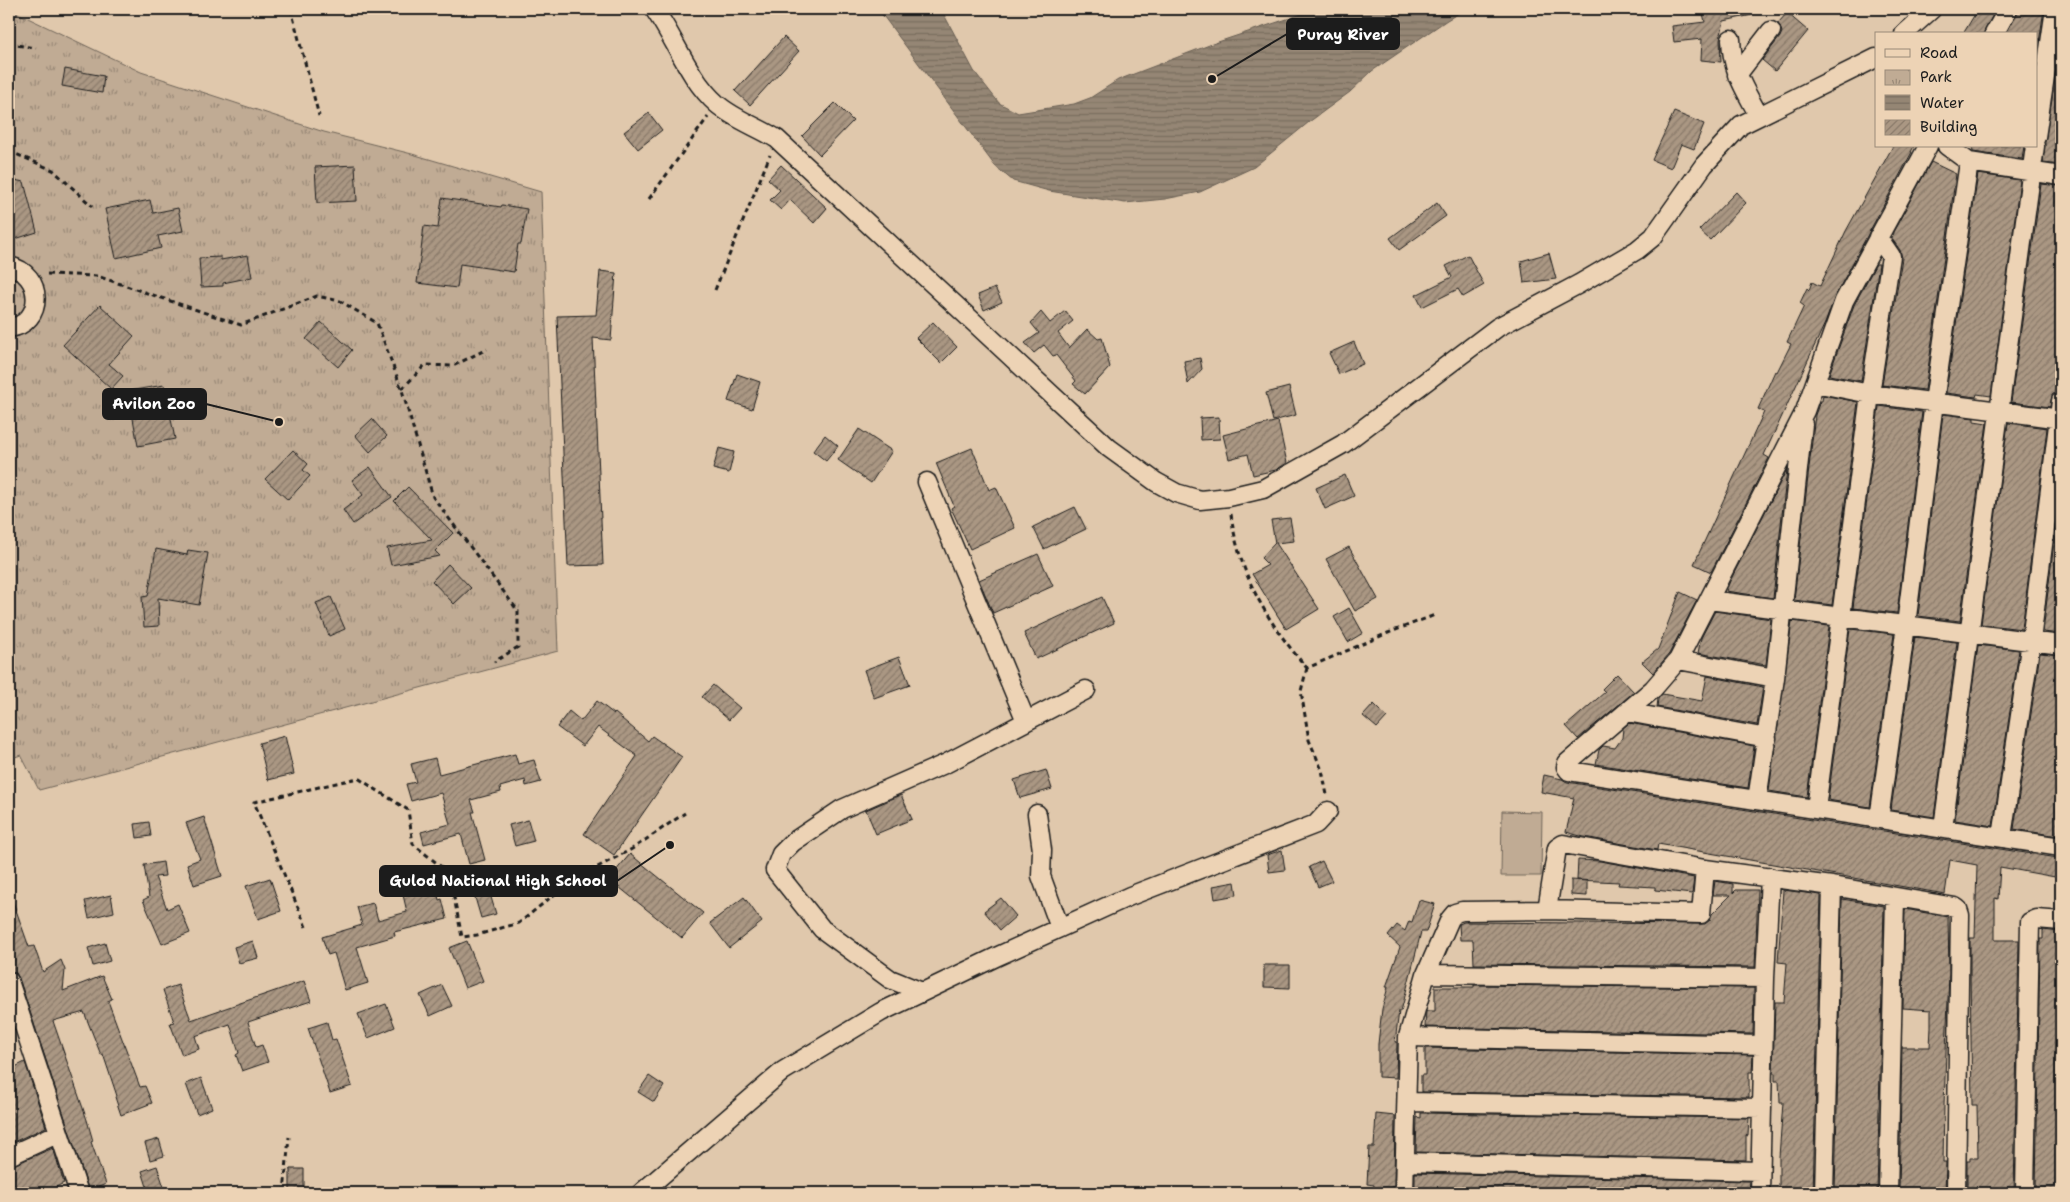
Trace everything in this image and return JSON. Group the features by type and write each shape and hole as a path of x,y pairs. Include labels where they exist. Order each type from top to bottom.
{"street":[{"path":"654,9 699,83 717,104 735,117 777,139 1110,448 1156,482 1176,494 1200,500 1228,497 1263,489 1343,444 1498,327 1579,284 1637,250 1652,237 1704,165 1741,125 1875,58"},
{"path":"1906,32 1932,9"},
{"path":"1995,32 2008,9"},
{"path":"2039,104 2055,9"},
{"path":"1737,74 1771,30"},
{"path":"1731,39 1731,58 1737,74 1759,116"},
{"path":"1927,148 1844,301 1805,411 1678,660 1653,689 1567,763 1567,770 1879,819 2002,836 2061,847"},
{"path":"1950,148 1969,162 2061,176"},
{"path":"1943,828 2035,148"},
{"path":"1879,819 1934,402 1969,162"},
{"path":"1816,809 1870,394 1891,256 1878,237"},
{"path":"9,266 25,273 34,288 36,305 31,315 23,323 9,328"},
{"path":"1815,383 1870,394 2060,419"},
{"path":"2002,836 2031,641 2061,401"},
{"path":"1757,800 1775,678 1805,411"},
{"path":"927,482 1026,722"},
{"path":"1709,600 1970,635 2061,645"},
{"path":"1678,660 1775,678"},
{"path":"922,992 890,979 822,928 775,870 781,854 793,842 842,809 947,763 1086,690"},
{"path":"1627,712 1766,738"},
{"path":"641,1193 783,1071 881,1012 1130,896 1316,824 1328,811"},
{"path":"1037,814 1042,850 1041,876 1060,928"},
{"path":"1547,910 1559,845 1706,869 1832,886 1958,909 1960,915 1956,1193"},
{"path":"1404,1193 1408,1037 1426,974 1450,919 1455,912 1462,910 1547,910 1701,914 1706,869"},
{"path":"1760,1193 1765,978 1770,878"},
{"path":"1824,1193 1832,886"},
{"path":"1888,1193 1895,898"},
{"path":"2025,1193 2030,922 2037,918 2061,921"},
{"path":"1426,974 1765,978"},
{"path":"9,982 79,1193"},
{"path":"1408,1037 1763,1045"},
{"path":"1407,1102 1762,1108"},
{"path":"9,1156 59,1133"},
{"path":"1405,1162 1760,1171"}],"path":[{"path":"291,9 318,116"},
{"path":"9,44 36,48"},
{"path":"649,199 717,104"},
{"path":"715,290 777,139"},
{"path":"9,151 53,170 92,206"},
{"path":"25,273 97,276 241,325 317,296 340,301 377,323 402,390 433,497 518,612 518,646 494,662"},
{"path":"402,390 425,365 453,366 487,349"},
{"path":"1228,497 1234,536 1255,595 1285,642 1307,668"},
{"path":"1307,668 1388,633 1436,615"},
{"path":"1307,668 1301,691 1309,740 1322,770 1327,792 1328,811"},
{"path":"306,927 254,802 358,778 408,810 413,844 449,873 462,936 477,935 519,923 571,881 632,850 685,813"},
{"path":"284,1193 289,1137"}],"green space":[{"path":"9,9 141,72 324,132 412,154 541,192 558,651 39,790 21,755 9,759"},
{"path":"1502,811 1542,812 1541,876 1501,876"}],"water":[{"path":"878,9 941,9 974,71 999,103 1018,113 1074,104 1090,98 1118,80 1212,44 1317,9 1466,9 1372,71 1350,92 1309,122 1254,167 1200,192 1165,199 1125,203 1049,191 1013,181 995,166"}],"building":[{"path":"1702,9 1751,9 1752,15 1724,21 1720,39 1721,62 1701,60 1702,39 1674,42 1672,26 1705,22"},
{"path":"1978,9 1996,9 1984,32 1964,32"},
{"path":"2019,9 2044,9 2038,50 2038,32 2007,32"},
{"path":"1787,13 1808,31 1775,71 1762,60 1780,37 1782,32 1778,23"},
{"path":"784,37 799,51 750,105 735,91"},
{"path":"2061,39 2061,111 2055,159 2061,160 2061,165 2043,163"},
{"path":"65,69 104,76 102,93 62,86"},
{"path":"835,103 853,121 820,155 802,136"},
{"path":"1674,112 1704,124 1694,149 1681,144 1671,168 1652,160"},
{"path":"649,113 662,130 638,149 624,132"},
{"path":"1892,148 1913,148 1835,296 1826,321 1764,455 1769,458 1711,572 1694,564 1764,412 1758,409 1775,371 1777,372 1791,344 1787,342 1804,306 1800,303 1812,282 1820,286 1846,231"},
{"path":"1972,148 2024,148 2022,159 1973,152"},
{"path":"1931,162 1956,174 1925,390 1882,385 1902,258 1900,250 1892,239 1893,232"},
{"path":"355,165 357,201 317,203 315,167"},
{"path":"781,165 827,208 814,223 790,200 781,210 770,200 780,190 768,179"},
{"path":"1978,174 2020,180 1991,396 1977,394 1976,397 1946,393"},
{"path":"9,179 24,182 37,232 9,241"},
{"path":"2041,184 2061,186 2061,349 2056,392 2052,395 2050,407 2011,402"},
{"path":"1736,192 1746,203 1710,240 1699,230"},
{"path":"442,198 527,209 521,244 518,244 514,272 460,264 457,288 417,283 424,226 438,228"},
{"path":"150,200 153,213 178,208 183,231 158,236 161,248 116,258 105,209"},
{"path":"1437,203 1446,216 1399,250 1390,238"},
{"path":"1549,253 1556,279 1524,283 1521,261"},
{"path":"248,255 252,277 223,283 223,286 201,287 199,258 221,257 221,260"},
{"path":"1468,255 1484,285 1463,297 1458,289 1422,307 1416,295 1452,277 1446,266"},
{"path":"1876,264 1879,264 1861,381 1829,375 1854,305"},
{"path":"600,271 616,273 611,340 593,338 603,565 568,566 557,316 596,315"},
{"path":"995,288 1002,302 984,310 978,295"},
{"path":"100,305 134,336 109,364 123,376 111,389 63,345"},
{"path":"1065,311 1073,321 1058,333 1069,348 1087,329 1098,339 1102,338 1110,367 1085,394 1073,384 1076,381 1056,355 1053,356 1044,345 1034,353 1025,343 1039,333 1031,323 1041,312 1050,323"},
{"path":"321,322 352,350 338,367 306,339"},
{"path":"933,322 957,347 941,363 916,338"},
{"path":"1354,342 1363,364 1339,374 1329,353"},
{"path":"1200,358 1202,369 1188,384 1184,361"},
{"path":"737,374 760,382 752,409 728,401"},
{"path":"164,385 175,439 138,446 128,391"},
{"path":"1289,387 1296,415 1273,421 1266,393"},
{"path":"1823,395 1858,402 1832,605 1794,600 1815,415"},
{"path":"1879,406 1922,412 1897,613 1853,608"},
{"path":"1943,414 1974,418 1974,421 1987,423 1960,621 1918,616"},
{"path":"1219,417 1220,439 1201,440 1200,418"},
{"path":"372,419 387,436 370,452 355,435"},
{"path":"1278,421 1287,463 1276,470 1253,475 1248,454 1229,459 1223,435"},
{"path":"2008,423 2047,428 2022,629 1981,624"},
{"path":"859,429 892,451 871,483 838,460"},
{"path":"825,435 838,446 826,461 813,451"},
{"path":"719,448 734,452 729,473 713,469"},
{"path":"972,448 989,490 996,487 1015,528 970,549 951,508 954,506 936,463"},
{"path":"293,450 308,464 303,470 310,476 288,500 265,479"},
{"path":"370,467 392,497 353,524 343,510 363,495 352,480"},
{"path":"1787,469 1773,598 1726,591 1730,581"},
{"path":"1345,475 1354,496 1325,509 1316,488"},
{"path":"2061,485 2061,585 2056,628 2061,628 2061,634 2043,632"},
{"path":"408,487 453,533 435,551 440,556 391,565 387,548 432,540 394,501"},
{"path":"1075,507 1086,529 1044,549 1033,527"},
{"path":"1290,518 1294,541 1276,543 1319,609 1286,629 1252,574 1268,565 1261,558 1275,543 1271,520"},
{"path":"1349,547 1378,599 1355,611 1326,559"},
{"path":"156,549 187,555 188,550 208,553 199,605 158,598 159,626 144,627 142,597 148,596"},
{"path":"1038,554 1053,586 993,613 979,580"},
{"path":"448,564 471,588 454,604 432,581"},
{"path":"1680,592 1697,600 1669,654 1653,673 1642,662 1658,649"},
{"path":"331,597 345,629 329,636 316,603"},
{"path":"1102,597 1114,623 1036,659 1024,633"},
{"path":"1349,608 1363,633 1348,642 1334,617"},
{"path":"1715,611 1771,619 1766,665 1698,653 1701,638"},
{"path":"1792,621 1829,626 1807,797 1769,791"},
{"path":"1850,629 1894,634 1870,807 1828,800"},
{"path":"1915,637 1957,642 1934,817 1891,810"},
{"path":"1978,645 2019,650 1993,826 1955,820"},
{"path":"2040,653 2061,655 2061,811 2058,836 2014,829"},
{"path":"899,657 910,685 874,698 864,670"},
{"path":"1617,674 1634,692 1578,739 1566,726 1605,692 1602,689"},
{"path":"1707,676 1763,687 1757,725 1657,707 1658,699 1662,694 1702,701"},
{"path":"713,685 740,708 729,720 702,697"},
{"path":"597,701 615,713 648,741 652,736 682,757 614,855 584,834 637,756 598,727 583,746 557,727 569,711 581,721"},
{"path":"1374,704 1387,717 1377,728 1363,716"},
{"path":"1629,723 1754,746 1748,788 1596,764 1599,750 1603,746 1615,748 1622,738 1623,728"},
{"path":"285,736 294,774 268,780 259,743"},
{"path":"515,754 518,764 534,760 541,782 526,786 525,780 500,787 501,792 471,800 475,812 472,812 485,860 469,864 461,834 424,844 421,832 450,824 441,793 411,801 406,784 416,782 411,764 435,758 439,774"},
{"path":"1046,770 1052,789 1020,798 1014,780"},
{"path":"1544,775 1567,782 2058,858 2055,877 2000,867 1998,899 1995,898 1995,940 2019,940 2014,1193 1967,1193 1967,1161 1970,1161 1970,1158 1978,1158 1977,1105 1972,1105 1970,970 1970,938 1975,938 1977,865 1950,860 1945,894 1658,844 1657,850 1584,837 1566,832 1574,798 1541,792"},
{"path":"901,795 912,819 876,834 866,810"},
{"path":"204,817 222,876 194,885 187,864 200,859 186,823"},
{"path":"528,820 534,841 515,846 509,825"},
{"path":"149,822 151,836 137,838 135,824"},
{"path":"1282,850 1285,870 1269,872 1267,855"},
{"path":"630,854 703,913 682,938 609,879"},
{"path":"1578,860 1600,861 1694,878 1692,894 1655,890 1655,887 1618,885 1619,882 1577,880"},
{"path":"1322,861 1332,881 1318,887 1309,867"},
{"path":"163,862 165,876 155,877 167,909 178,904 190,933 162,944 143,900 149,897 144,865"},
{"path":"482,867 496,914 481,918 474,894 468,895 462,872"},
{"path":"433,874 439,900 442,899 447,919 394,932 395,936 357,947 368,983 345,990 334,953 328,955 322,937 362,925 357,907 373,903 378,920 407,912 400,882"},
{"path":"270,878 281,911 258,919 246,886"},
{"path":"1571,880 1587,881 1587,896 1571,895"},
{"path":"1715,881 1733,884 1733,893 1736,890 1758,890 1755,967 1474,964 1473,940 1460,940 1459,924 1464,922 1705,924 1731,895 1713,895"},
{"path":"1235,882 1237,895 1215,899 1213,886"},
{"path":"1783,890 1821,895 1813,1193 1779,1192 1779,1157 1783,1102 1780,1102 1779,1081 1775,1081 1775,1073 1773,1073 1775,1002 1784,1002 1787,963 1778,962"},
{"path":"111,895 114,912 89,918 85,901"},
{"path":"11,896 29,947 34,946 43,972 61,960 65,970 63,991 102,976 112,999 108,1001 140,1087 145,1086 152,1103 121,1115 115,1097 117,1096 103,1054 101,1055 84,1012 53,1021 87,1120 93,1141 91,1142 106,1184 89,1191 19,978 16,973 9,971 9,897"},
{"path":"744,897 762,922 729,948 710,923"},
{"path":"1001,898 1016,916 1000,930 984,911"},
{"path":"1842,899 1884,906 1877,1193 1835,1193"},
{"path":"1419,900 1435,904 1426,932 1421,932 1401,1011 1399,1011 1395,1042 1397,1042 1396,1078 1378,1077 1378,1044 1382,1009 1388,987 1386,987 1400,947 1388,936 1397,925 1405,931 1409,921 1412,922"},
{"path":"1905,909 1948,917 1949,973 1943,1162 1946,1162 1945,1193 1899,1193 1902,1047 1930,1047 1931,1027 1931,1010 1903,1008"},
{"path":"2043,930 2059,932 2061,1193 2036,1193 2040,939 2043,939"},
{"path":"253,941 258,958 239,963 234,947"},
{"path":"467,941 483,981 465,988 449,948"},
{"path":"105,943 110,961 93,966 88,948"},
{"path":"1264,965 1290,965 1290,988 1264,987"},
{"path":"304,981 311,1001 248,1022 256,1047 262,1045 268,1062 242,1071 236,1055 239,1053 230,1024 195,1036 199,1049 182,1055 170,1023 174,1022 163,990 178,985 191,1020"},
{"path":"442,985 452,1006 430,1016 420,995"},
{"path":"1474,985 1754,988 1753,1034 1425,1027 1426,1011 1435,1011 1435,987 1474,987"},
{"path":"386,1004 395,1027 368,1038 358,1014"},
{"path":"327,1022 332,1040 336,1039 352,1086 330,1093 308,1028"},
{"path":"1425,1048 1753,1055 1752,1072 1749,1072 1749,1097 1421,1092 1421,1075 1425,1075"},
{"path":"25,1062 46,1127 9,1144 9,1070"},
{"path":"649,1076 664,1086 654,1102 638,1092"},
{"path":"201,1078 212,1108 197,1114 186,1084"},
{"path":"1421,1113 1749,1118 1748,1136 1746,1135 1746,1160 1416,1152 1417,1117 1421,1118"},
{"path":"1376,1114 1395,1116 1394,1187 1391,1187 1390,1193 1373,1193 1374,1185 1367,1184 1369,1147 1374,1147"},
{"path":"159,1139 164,1156 150,1160 145,1143"},
{"path":"53,1148 64,1183 52,1189 55,1193 9,1193 9,1167"},
{"path":"157,1166 165,1190 149,1193 142,1171"},
{"path":"290,1169 304,1169 304,1193 290,1193"},
{"path":"1415,1173 1750,1181 1749,1193 1417,1193 1417,1189 1415,1189"}],"place":[{"name":"Puray River","path":"1212,79"},
{"name":"Avilon Zoo","path":"279,422"},
{"name":"Gulod National High School","path":"670,845"}]}
